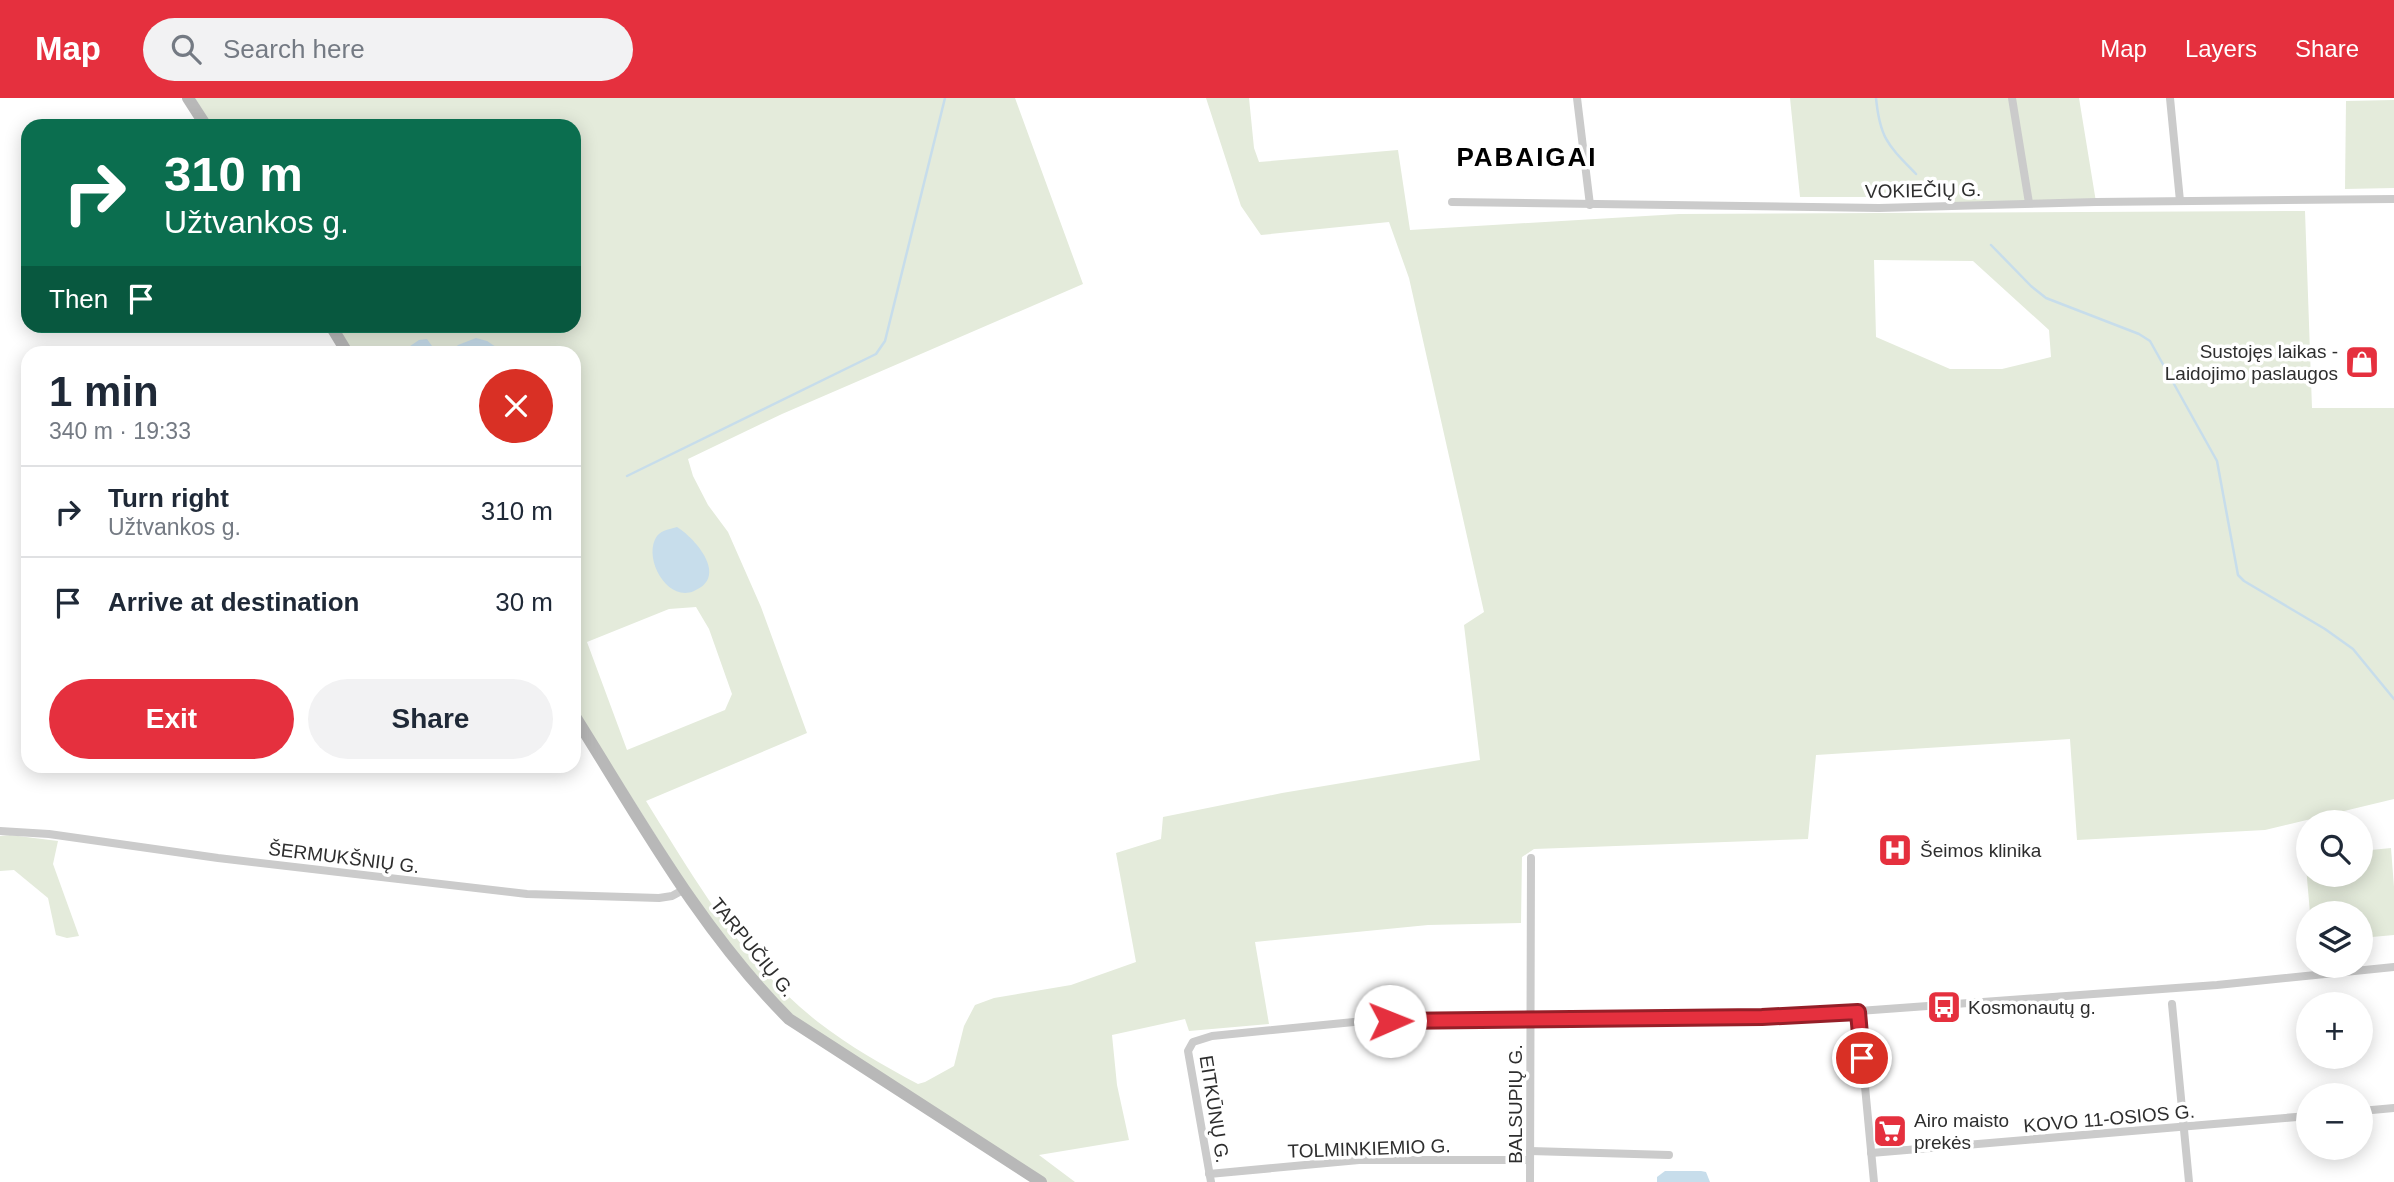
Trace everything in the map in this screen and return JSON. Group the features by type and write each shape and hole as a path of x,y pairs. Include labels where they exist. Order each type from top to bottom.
{"main road":[{"path":"188,98 202,119"},
{"name":"TARPUČIŲ G.","path":"581,726 683,890 755,985 789,1019 1041,1182"}],"street":[{"path":"1577,98 1590,205"},
{"path":"2012,98 2029,204"},
{"path":"2170,98 2180,201"},
{"name":"VOKIEČIŲ G.","path":"1452,202 1879,208 2394,199"},
{"name":"ŠERMUKŠNIŲ G.","path":"0,831 49,834 218,858 527,894 659,898 672,896 683,890"},
{"name":"BALSUPIŲ G.","path":"1530,1182 1531,858"},
{"path":"1530,1019 1762,1017 1858,1012 2217,985 2394,967"},
{"path":"2172,1004 2189,1182"},
{"path":"1858,1012 1874,1182"},
{"name":"EITKŪNŲ G.","path":"1210,1178 1188,1051 1193,1042 1212,1036 1364,1021 1530,1019"},
{"path":"2373,1110 2394,1108"},
{"name":"KOVO 11-OSIOS G.","path":"1871,1153 2296,1117"},
{"name":"TOLMINKIEMIO G.","path":"1210,1178 1359,1160 1669,1155"}],"green space":[{"path":"195,98 1015,98 1083,284 782,414 688,459 693,476 708,505 728,532 761,607 807,733 646,801 723,919 744,947 791,999 830,1031 918,1084 954,1066 964,1026 975,1005 994,998 1071,985 1136,962 1116,853 1161,839 1163,817 1282,793 1480,760 1464,625 1484,612 1409,278 1389,222 1261,235 1241,206 1206,98 1249,98 1254,148 1259,162 1398,150 1410,230 1679,214 2305,211 2312,408 2394,408 2394,799 2348,810 2296,810 2296,823 2265,830 2077,840 2070,739 1816,755 1808,839 1534,849 1522,857 1521,923 1428,925 1255,942 1269,1024 1189,1031 1185,1019 1112,1035 1117,1085 1129,1140 1039,1155 1075,1182 1047,1182 806,1025 777,1002 747,968 688,887 581,717 581,346 350,346 341,333 581,333 581,119 208,119","holes":["1874,260 1973,261 2049,330 2051,357 2002,369 1950,369 1876,337","696,607 709,629 732,694 725,710 627,750 587,642 669,609"]},
{"path":"1790,98 2079,98 2096,202 1950,205 1926,179 1921,197 1800,197"},
{"path":"2394,100 2394,188 2345,189 2346,101"},
{"path":"0,836 58,841 53,864 79,936 67,938 56,935 48,898 14,870 0,871"},
{"path":"2391,848 2394,935 2373,937 2373,901 2309,901 2308,887 2373,887 2373,850"}],"water":[{"path":"476,338 494,346 457,346"},
{"path":"427,339 432,346 410,346 419,340"},
{"path":"677,527 693,540 706,558 709,568 709,577 704,585 684,593 666,584 655,566 653,555 657,536"},
{"path":"1665,1171 1706,1172 1710,1182 1657,1182 1657,1177"}],"waterway":[{"path":"627,476 876,354 885,341 945,98"},
{"path":"1876,98 1880,123 1887,140 1916,174"},
{"path":"1991,245 2046,298 2139,334 2150,341 2217,461 2238,575 2353,649 2394,699"}],"place":[{"name":"Sustojęs laikas - Laidojimo paslaugos","path":"2362,362"},
{"name":"Šeimos klinika","path":"1895,850"},
{"name":"Kosmonautų g.","path":"1944,1007"},
{"name":"Airo maisto prekės","path":"1890,1131"}],"district":[{"name":"PABAIGAI","path":"1527,157"}],"route":[{"path":"1390,1021 1762,1017 1858,1012 1862,1058"}]}
